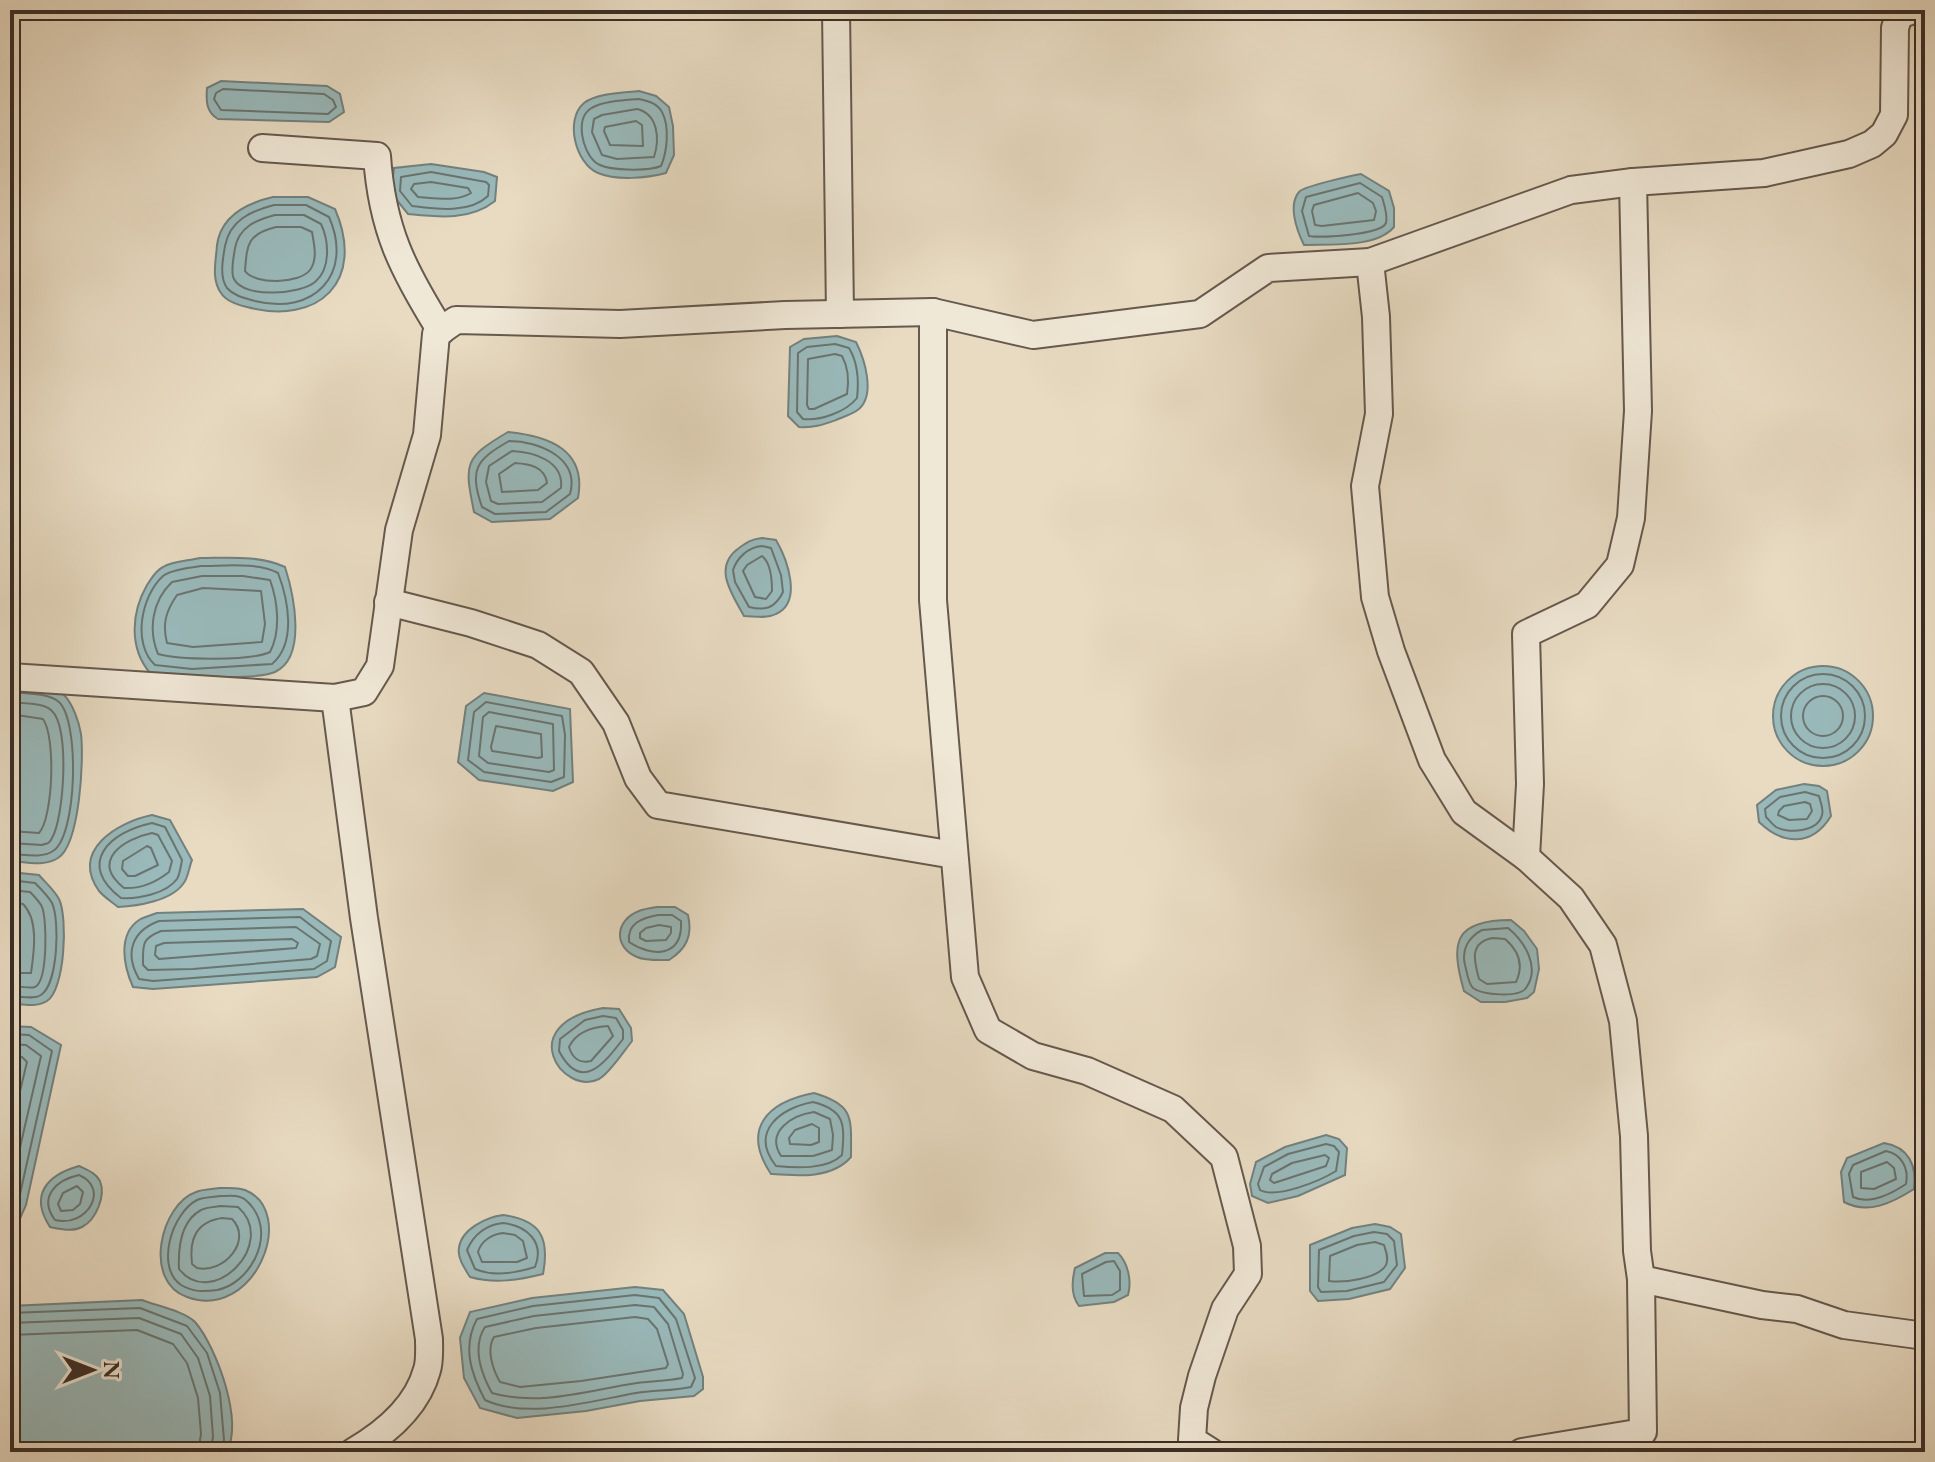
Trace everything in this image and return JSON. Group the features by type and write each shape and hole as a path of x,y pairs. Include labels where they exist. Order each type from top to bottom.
{"street":[{"path":"836,10 840,314"},
{"path":"10,677 335,698 364,692 380,666 399,530 427,435 436,334 456,320 620,324 933,312 1033,335 1200,314 1268,268 1370,262 1571,190 1633,182 1764,173 1849,154 1872,144 1884,134 1894,115 1895,28 1899,15 1913,10"},
{"path":"262,148 377,156 388,226 404,270 441,331"},
{"path":"1526,857 1530,784 1526,634 1587,605 1620,565 1631,518 1638,411 1633,182"},
{"path":"1370,262 1376,317 1379,414 1365,486 1375,597 1391,651 1432,760 1464,812 1526,857 1571,898 1603,945 1623,1021 1634,1136 1637,1251 1641,1279 1643,1432 1522,1452"},
{"path":"933,312 933,600 965,977 988,1030 1033,1056 1087,1071 1173,1109 1224,1157 1247,1246 1248,1274 1225,1309 1194,1408 1192,1440 1211,1452"},
{"path":"388,602 471,623 538,645 581,672 616,723 638,778 658,805 954,855"},
{"path":"335,698 364,918 429,1339 429,1368 417,1396 379,1437 353,1452"},
{"path":"1641,1279 1762,1305 1797,1309 1844,1325 1925,1336"}],"water":[{"path":"221,81 327,86 340,94 344,112 329,122 218,119 208,106 207,88"},
{"path":"639,91 656,96 669,107 674,155 666,173 632,178 598,173 584,161 575,141 578,111 584,103 596,97"},
{"path":"431,164 497,177 495,201 464,215 408,214 391,193 394,168"},
{"path":"1361,174 1389,191 1394,208 1394,227 1386,234 1365,242 1304,245 1294,210 1300,191"},
{"path":"273,197 308,197 335,209 343,235 344,257 340,277 330,292 315,303 295,310 273,311 236,304 223,296 216,282 217,245 224,226 245,207"},
{"path":"837,336 856,342 859,349 868,385 864,402 857,411 836,420 818,426 799,427 788,416 790,347 804,339"},
{"path":"508,432 551,442 571,457 577,468 578,498 550,519 492,522 474,512 469,482 471,463 483,449"},
{"path":"762,538 776,540 780,548 790,580 789,600 772,616 744,616 727,581 727,564 731,555 742,546"},
{"path":"200,558 254,559 285,567 294,607 295,639 292,653 275,672 233,677 177,675 150,673 143,663 136,642 135,619 147,585 163,567"},
{"path":"1823,666 1851,674 1865,688 1873,716 1865,744 1851,758 1823,766 1795,758 1781,744 1773,716 1781,688 1795,674"},
{"path":"10,684 59,691 70,703 80,729 82,762 76,819 65,850 58,858 47,862 10,861"},
{"path":"484,693 570,709 573,782 553,791 479,780 458,762 466,706"},
{"path":"1804,784 1819,786 1827,791 1831,816 1815,833 1806,838 1787,838 1768,830 1759,822 1757,805 1776,790"},
{"path":"152,815 170,820 192,860 185,882 178,890 162,898 118,907 99,891 92,876 90,863 94,851 113,831"},
{"path":"10,872 39,875 57,896 62,908 64,936 58,983 47,1001 38,1004 10,1003"},
{"path":"657,907 675,907 688,915 690,929 687,941 669,960 637,957 629,953 621,940 621,927 631,915"},
{"path":"303,909 341,937 335,967 317,977 153,989 133,987 125,961 125,943 132,926 141,919 157,913"},
{"path":"1511,920 1537,949 1539,969 1534,992 1527,998 1481,1002 1464,991 1457,959 1461,937 1478,924"},
{"path":"603,1008 619,1009 631,1028 632,1041 599,1079 585,1082 572,1078 560,1069 553,1056 552,1042 559,1028 575,1016"},
{"path":"10,1026 31,1027 61,1045 26,1205 10,1241"},
{"path":"814,1093 844,1108 850,1123 851,1157 824,1173 771,1174 758,1144 764,1120 783,1103"},
{"path":"1326,1135 1339,1139 1347,1148 1345,1175 1298,1196 1268,1203 1252,1196 1250,1184 1256,1162 1285,1147"},
{"path":"1884,1143 1900,1149 1910,1159 1914,1189 1880,1206 1853,1206 1844,1202 1841,1172 1847,1158"},
{"path":"79,1166 100,1181 102,1194 98,1207 92,1219 78,1229 50,1227 41,1205 45,1188 58,1175"},
{"path":"220,1188 245,1190 261,1202 268,1220 268,1240 261,1261 249,1280 232,1294 211,1300 187,1297 173,1288 164,1276 161,1260 166,1226 184,1199 199,1191"},
{"path":"503,1215 526,1221 540,1232 545,1250 543,1274 507,1280 470,1277 459,1256 464,1235 476,1225"},
{"path":"1375,1224 1390,1227 1401,1234 1405,1268 1390,1289 1349,1299 1318,1301 1310,1291 1310,1245 1352,1228"},
{"path":"1105,1253 1118,1253 1127,1267 1128,1295 1114,1302 1079,1306 1073,1288 1075,1268"},
{"path":"635,1287 663,1290 684,1314 703,1377 703,1389 694,1396 517,1418 480,1408 464,1378 460,1338 470,1312 532,1298"},
{"path":"142,1300 184,1315 195,1322 203,1333 219,1366 230,1405 231,1439 226,1452 10,1452 10,1306"}]}
